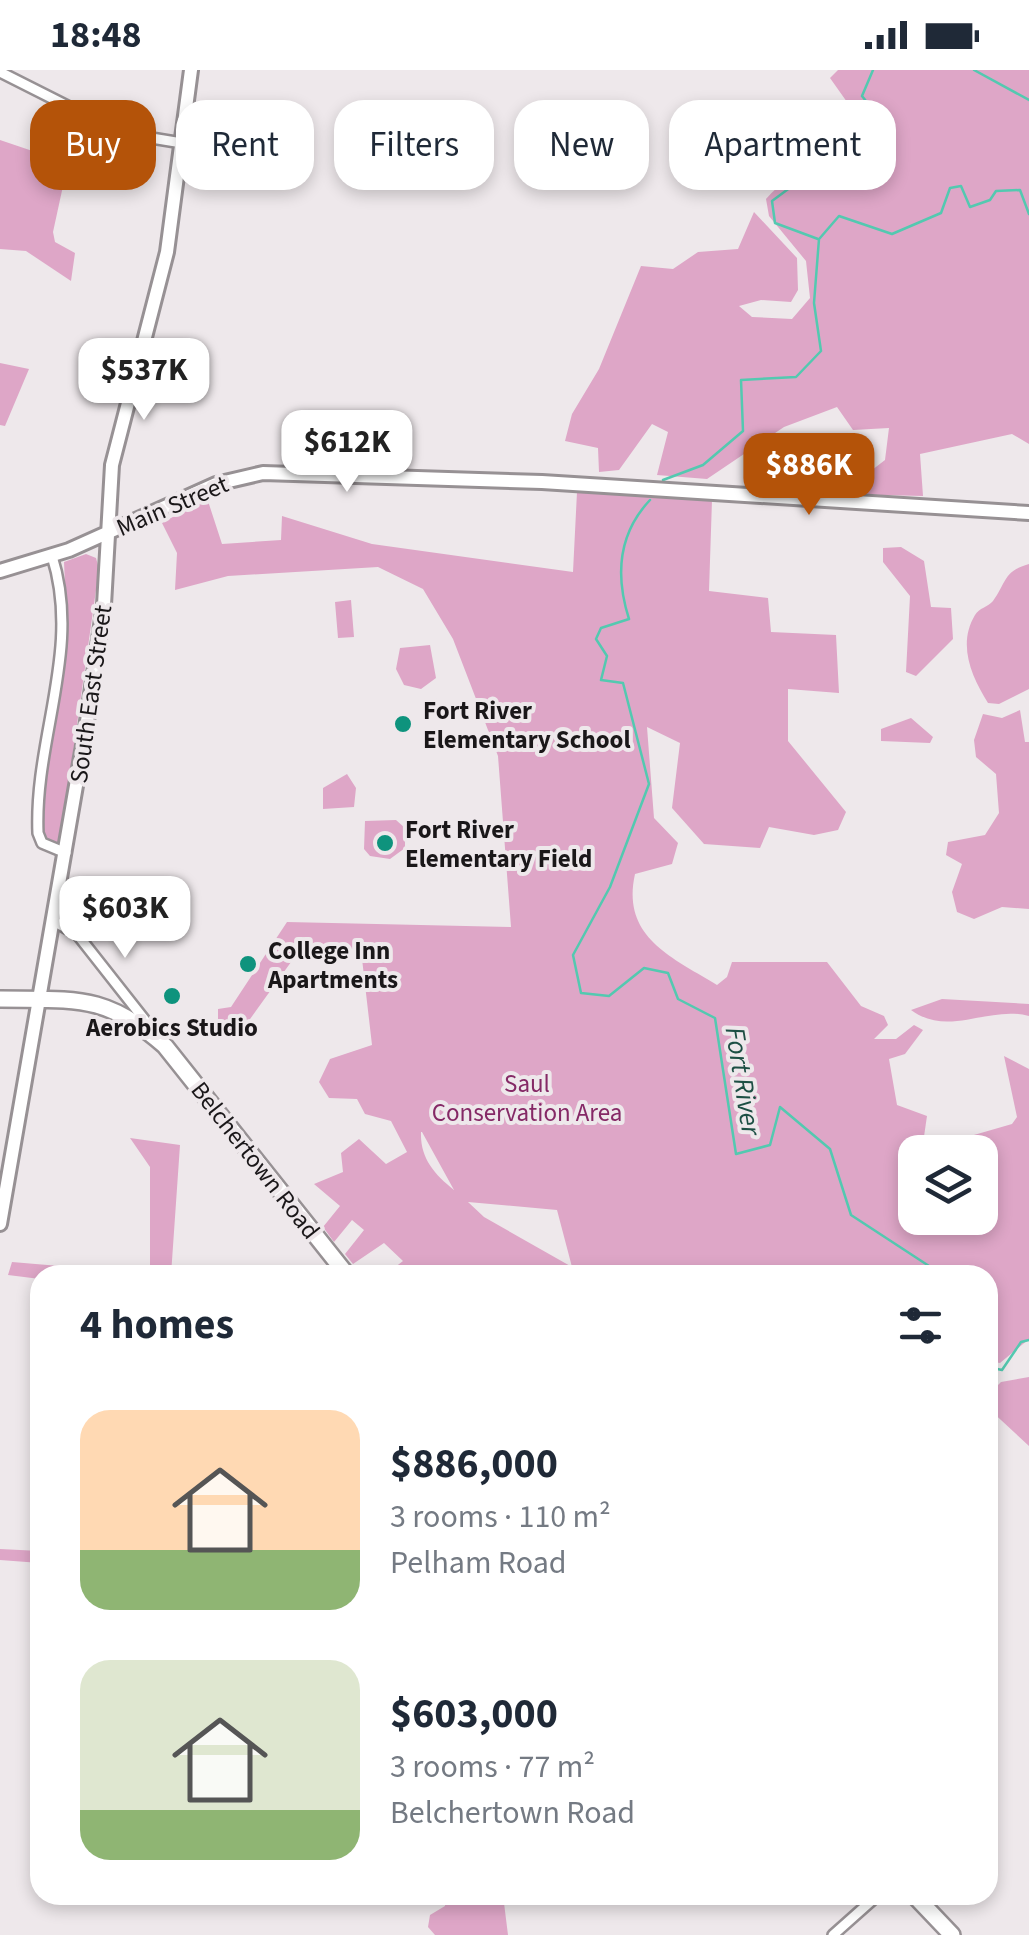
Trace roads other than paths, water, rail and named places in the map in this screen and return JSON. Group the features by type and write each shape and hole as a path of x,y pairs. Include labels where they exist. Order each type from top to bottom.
{"highway":[{"name":"Belchertown Road","path":"0,999 112,1008 135,1020 165,1046 338,1265"},
{"path":"924,1905 952,1935"}],"main road":[{"name":"South East Street","path":"187,100 191,70"},
{"name":"South East Street","path":"0,1224 42,1000 101,628 112,464 155,308 176,180"},
{"name":"Main Street","path":"0,572 106,534 216,484 264,472 591,484 1029,513"}],"street":[{"path":"0,72 122,133 176,142"},
{"name":"South East Street","path":"52,556 62,592 64,636 38,833 42,843 66,854"},
{"name":"Belchertown Road","path":"55,922 68,926 90,948 165,1046"},
{"path":"833,1935 867,1905"}],"waterway":[{"path":"818,239 775,223 772,201 837,153 857,165 885,158 889,130 862,96 873,70"},
{"path":"974,70 1029,100"},
{"path":"820,238 839,216 892,234 941,213 950,188 961,186 970,207 990,200 996,191 1020,190 1029,214"},
{"name":"Fort River","path":"663,480 703,465 743,431 741,380 796,377 821,351 814,303 819,239"},
{"name":"Fort River","path":"650,500 631,527 622,556 622,587 629,619 601,628 596,639 607,656 601,680 623,683 649,784 610,887 573,955 581,993 609,996 644,968 668,973 678,999 715,1018 736,1154 770,1145 780,1107 830,1149 851,1215 927,1265"},
{"name":"Fort River","path":"998,1369 1002,1370 1021,1342 1029,1340"}],"place":[{"name":"Fort River Elementary School","path":"403,724"},
{"name":"Fort River Elementary Field","path":"385,843"},
{"name":"College Inn Apartments","path":"248,964"},
{"name":"Aerobics Studio","path":"172,996"}],"park label":[{"name":"Saul Conservation Area","path":"527,1098"}]}
